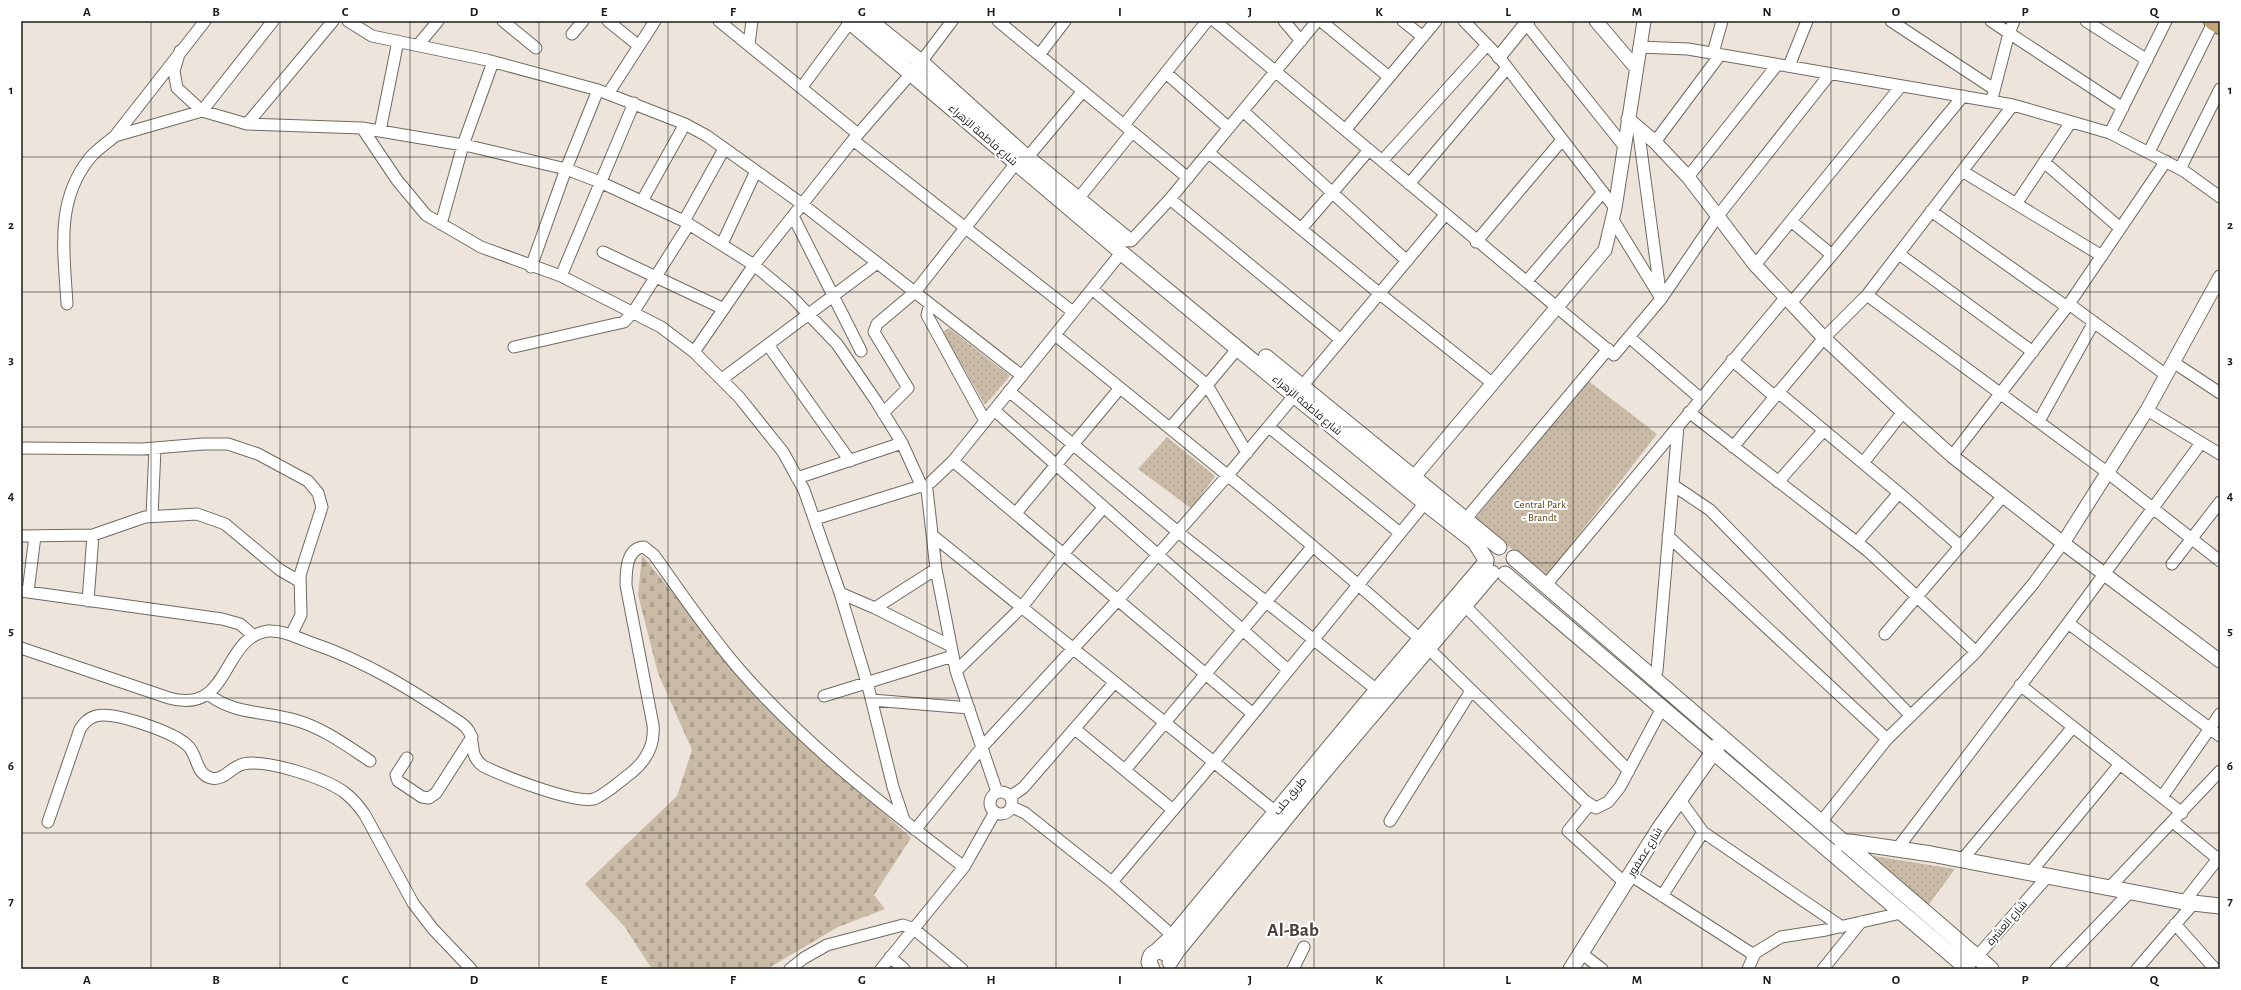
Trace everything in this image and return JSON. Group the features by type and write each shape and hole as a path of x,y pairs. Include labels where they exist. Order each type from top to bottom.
{"highway":[{"path":"2214,21 2220,25"}],"main road":[{"name":"شارع فاطمة الزهراء","path":"850,21 917,68"},
{"name":"شارع فاطمة الزهراء","path":"870,21 917,68 1126,247 1238,348 1299,391"},
{"name":"شارع فاطمة الزهراء","path":"1022,159 1078,199 1126,247 1140,255 1299,391 1429,498 1475,542 1493,567 1662,708 1901,912 1969,966"},
{"name":"شارع فاطمة الزهراء","path":"1429,498 1465,520 1499,548 1508,550 1514,558 1545,586 1845,843 1969,966"},
{"path":"1424,644 1464,605 1493,567 1492,550 1499,548"},
{"path":"1169,965 1177,951 1424,644 1493,567 1513,566 1514,558"},
{"name":"طريق حلب","path":"1151,963 1277,813 1377,690 1424,644"},
{"name":"شارع عصفور","path":"1571,969 1680,800 1723,739"},
{"path":"1825,847 1850,842 1897,849 2188,903 2220,906"},
{"path":"1151,963 1166,953 1169,965"},
{"path":"1969,966 1991,969"}],"street":[{"path":"67,304 63,228 70,189 90,158 115,136 205,21"},
{"path":"115,136 202,111 273,21"},
{"path":"247,124 333,21"},
{"path":"348,21 372,36 492,62 603,92 685,124 724,148 802,204 1022,376"},
{"path":"418,46 438,21"},
{"path":"503,21 536,48"},
{"path":"572,34 583,21"},
{"path":"608,21 639,46"},
{"path":"531,267 566,169 603,92 639,46 655,21"},
{"path":"719,21 802,87 855,137 966,229 1073,312"},
{"path":"749,44 752,21"},
{"path":"802,87 850,21"},
{"path":"694,352 754,265 855,137 917,68 952,21"},
{"path":"998,21 1188,178"},
{"path":"1039,55 1065,21"},
{"path":"1078,199 1166,73 1207,21"},
{"path":"1215,21 1346,130 1476,242 1557,305 1614,355 1661,299 1717,218 1830,74"},
{"path":"1284,21 1301,41"},
{"path":"815,519 925,486 953,461 1126,247 1188,178 1317,21"},
{"path":"1321,21 1389,77"},
{"path":"1403,21 1423,37"},
{"path":"1346,130 1436,21"},
{"path":"1464,21 1507,68 1603,192 1661,299"},
{"path":"1596,21 1636,68"},
{"path":"1644,21 1636,68 1633,123 1661,299"},
{"path":"1655,142 1716,54 1722,21"},
{"path":"1789,66 1807,21"},
{"path":"1891,21 1994,89"},
{"path":"1991,21 2123,108"},
{"path":"1991,101 2009,33 2014,21"},
{"path":"2086,21 2147,60"},
{"path":"2110,133 2166,21"},
{"path":"2149,152 2214,21"},
{"path":"1498,57 1526,22 1624,146"},
{"path":"380,131 398,41"},
{"path":"1382,161 1487,45"},
{"path":"1639,47 1688,49 2013,105 2110,133 2166,161 2219,195"},
{"path":"180,51 174,71 178,88 202,111 247,124 362,128 463,145 566,169 600,182 686,222 754,265 809,315 837,344 902,443 925,486 936,568 956,671 968,708 983,746 997,792"},
{"path":"441,224 463,145 492,62"},
{"path":"1688,177 1777,65"},
{"path":"1409,184 1507,68"},
{"path":"1166,73 1229,128"},
{"path":"1755,265 1901,86"},
{"path":"2180,169 2220,89"},
{"path":"883,413 908,388 874,332 877,324 915,292 1022,159 1083,91"},
{"path":"1545,586 1732,360 1832,255 1963,96"},
{"path":"561,276 634,103"},
{"path":"1733,447 1824,338 1867,295 2013,105"},
{"path":"1243,111 1407,261"},
{"path":"2016,204 2071,122"},
{"path":"1410,482 1557,305 1605,250 1614,214 1624,146 1633,123"},
{"path":"1633,123 1655,142 1688,177 1717,218 1755,265 1824,338 1903,412 1952,456 2103,574 2220,661"},
{"path":"642,201 685,124"},
{"path":"362,128 397,180 426,215 481,247 531,267 561,276 661,327 694,352 722,379 739,397 783,452 797,478 815,519 840,593 872,700 893,788 904,821"},
{"path":"1476,242 1562,140"},
{"path":"514,347 624,322 634,312 657,276 724,148"},
{"path":"1301,229 1331,192 1369,150"},
{"path":"1209,153 1380,294 1492,383"},
{"path":"1952,456 2068,306 2166,161"},
{"path":"2044,162 2120,228"},
{"path":"722,244 756,171"},
{"path":"1962,171 2102,256"},
{"path":"1526,281 1603,192"},
{"path":"1170,199 1341,340"},
{"path":"1931,211 2068,306 2094,322 2166,375"},
{"path":"915,830 983,746 1118,600 1228,476 1445,215"},
{"path":"793,216 861,351"},
{"path":"1791,221 1832,255"},
{"path":"603,252 657,276 724,309"},
{"path":"1899,254 2033,352"},
{"path":"722,379 834,297 877,263"},
{"path":"1821,822 1887,739 1976,652 2033,584 2063,543 2147,410 2220,277"},
{"path":"1092,289 1207,385 1247,453"},
{"path":"1867,295 2039,421 2220,561"},
{"path":"930,304 927,316 985,421"},
{"path":"2039,421 2094,322"},
{"path":"1055,335 1358,584 1424,644 1471,691 1596,808 1608,802 1628,771 1662,708"},
{"path":"1628,337 1700,398"},
{"path":"768,345 850,461"},
{"path":"1170,428 1238,348"},
{"path":"1465,520 1608,349"},
{"path":"1732,360 1824,430 1960,546"},
{"path":"2173,362 2220,393"},
{"path":"1016,514 1120,388"},
{"path":"1009,391 1178,532 1377,690"},
{"path":"994,410 1288,670"},
{"path":"2147,410 2220,454"},
{"path":"1688,412 1857,542 1976,652"},
{"path":"1863,464 1903,412"},
{"path":"1652,679 1657,671 1678,426"},
{"path":"1269,427 1400,533"},
{"path":"1778,482 1824,430"},
{"path":"797,478 902,443"},
{"path":"1897,849 2068,623 2201,443"},
{"path":"21,448 154,449 203,444 228,444 258,454 312,484 320,497 321,512 299,581 301,615 291,635"},
{"path":"152,516 154,449"},
{"path":"953,461 1064,553 1253,714"},
{"path":"1673,484 1710,510 1911,716"},
{"path":"1857,542 1899,493"},
{"path":"1885,634 2003,496"},
{"path":"1112,882 1253,714 1429,498"},
{"path":"2172,564 2220,502"},
{"path":"956,671 1022,606 1064,553 1104,507"},
{"path":"21,536 93,535 124,523 152,516 188,513 217,520 233,529 280,570 299,581"},
{"path":"88,601 93,535"},
{"path":"932,535 1277,813"},
{"path":"34,536 24,591 222,619 240,624 254,636"},
{"path":"1668,536 1887,739"},
{"path":"1125,770 1313,546"},
{"path":"21,648 176,700 196,700 208,694 218,684 242,646 254,636 269,631 291,635 345,654 378,670 465,725 472,737 473,754 484,766 577,800 599,797 635,770 644,760 651,748 654,737 626,585 627,569 632,553 637,548 644,547 654,555 706,628 757,689 800,731 904,821 964,867"},
{"path":"875,608 936,568"},
{"path":"840,593 875,608 952,651"},
{"path":"1464,605 1628,771"},
{"path":"2068,623 2220,736"},
{"path":"824,696 867,683 952,651"},
{"path":"995,812 1006,813 1011,802 1114,683"},
{"path":"2020,685 2182,813"},
{"path":"1390,822 1471,691"},
{"path":"208,694 233,708 283,717 306,723 339,740 370,761"},
{"path":"872,700 968,708"},
{"path":"2162,797 2220,714"},
{"path":"48,822 80,729 87,720 97,715 108,715 141,724 183,742 192,750 199,770 207,777 222,777 236,766 249,763 298,771 332,785 356,802 368,820 413,903 433,930 471,969"},
{"path":"1962,860 2073,727"},
{"path":"1074,729 1173,810"},
{"path":"407,758 396,775 398,781 422,797 429,798 436,793 472,737"},
{"path":"2030,873 2120,764"},
{"path":"2109,888 2182,813 2220,771"},
{"path":"995,812 990,803 992,796 997,792 1005,792 1011,802 1112,882 1173,936"},
{"path":"1680,800 1703,832 1842,927"},
{"path":"1590,804 1568,831 1628,879 1662,896 1754,955"},
{"path":"881,969 964,867 995,812"},
{"path":"2137,969 2175,924 2219,858 2173,822"},
{"path":"1662,896 1703,832"},
{"name":"شارع العشرة","path":"1969,966 2048,876"},
{"path":"2056,969 2130,892"},
{"path":"1748,969 1754,955 1781,937 1842,927 1901,912"},
{"path":"1823,969 1861,922"},
{"path":"2175,924 2215,969"},
{"path":"790,969 815,951 840,941 899,925 907,925 914,929 962,969"},
{"path":"1293,969 1304,947"},
{"path":"1581,953 1602,969"},
{"path":"890,957 904,969"}],"green space":[{"path":"949,328 1010,376 985,405 943,332"},
{"name":"Central Park - Brandt","path":"1587,380 1657,434 1546,577 1475,519"},
{"path":"1167,437 1215,476 1192,509 1138,469"},
{"path":"642,555 747,685 911,838 874,895 885,909 838,927 767,969 652,969 624,926 585,884 677,796 692,750 658,673 638,595"},
{"path":"1861,854 1955,869 1927,907"}],"district":[{"name":"Al-Bab","path":"1293,930"}]}
